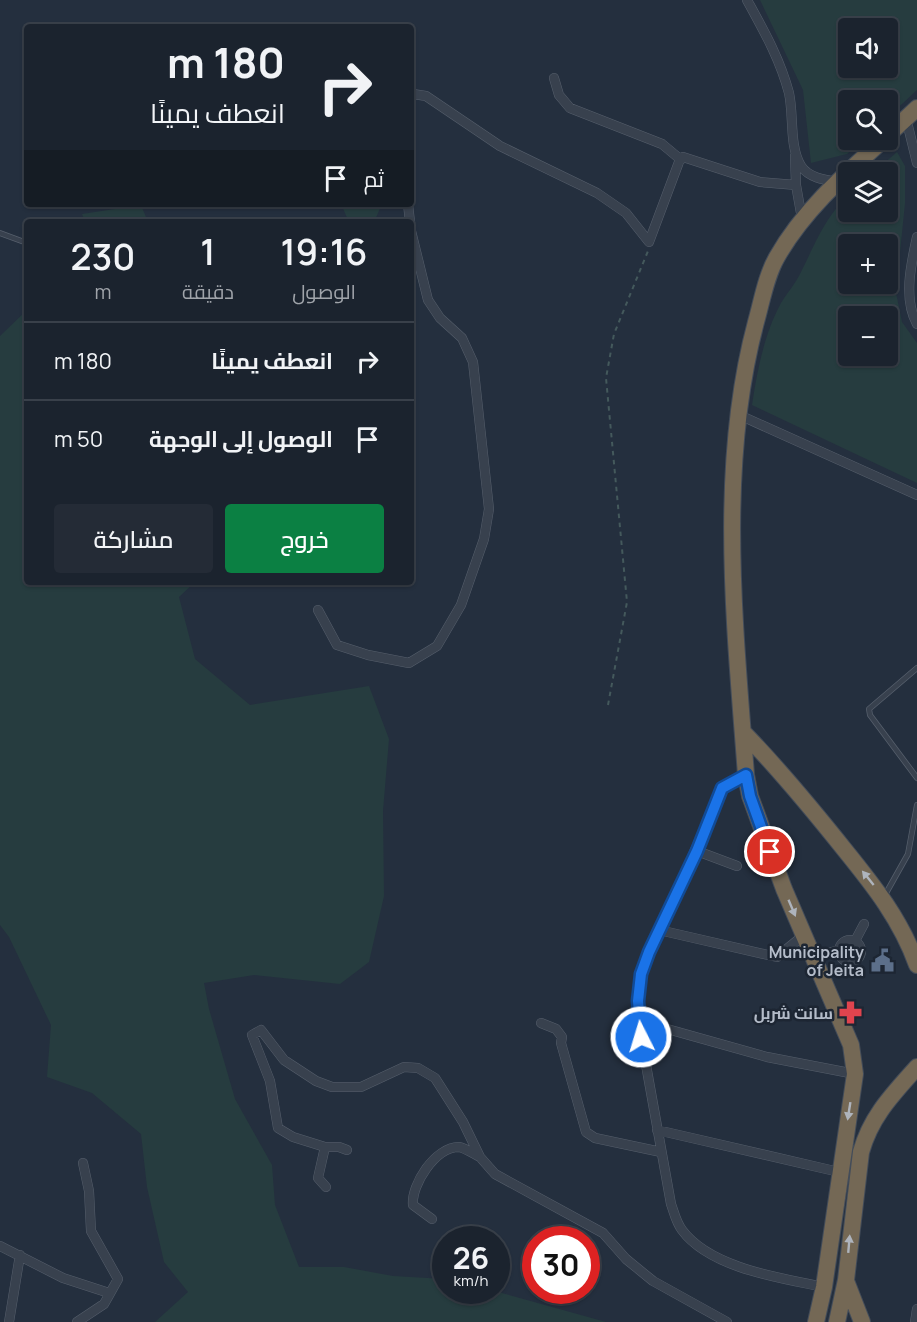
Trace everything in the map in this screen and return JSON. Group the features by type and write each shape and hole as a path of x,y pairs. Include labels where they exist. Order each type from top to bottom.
{"highway":[{"path":"898,126 912,113"},
{"path":"859,162 872,150"},
{"path":"816,1322 824,1287 855,1074 851,1045 804,935 750,796 746,775 733,604 737,414 745,365 764,291 776,259 802,219 838,182"},
{"path":"743,732 775,766 883,897 908,940 917,965"},
{"path":"746,775 760,765 775,766"},
{"path":"837,1322 846,1280 860,1164 867,1132 880,1110 917,1067"},
{"path":"846,1280 862,1322"}],"street":[{"path":"747,0 781,65 793,113 796,185 802,219"},
{"path":"554,78 559,95 570,108 662,144 681,159 704,162 760,182 796,185"},
{"path":"414,94 426,96 500,146 597,193 626,213 649,242"},
{"path":"912,113 917,163"},
{"path":"795,151 800,164 807,173 838,182"},
{"path":"649,242 681,159"},
{"path":"917,237 910,312 917,324"},
{"path":"318,610 337,645 368,655 409,663 436,646 461,605 484,539 489,509 473,362 462,338 440,318 428,300 414,243"},
{"path":"737,414 917,495"},
{"path":"746,775 722,788 697,851 659,930 641,974 638,1001 641,1037 671,1204 681,1229 691,1240 720,1259 774,1276 824,1287"},
{"path":"697,851 737,866"},
{"path":"855,941 864,924"},
{"path":"659,930 777,957 804,935"},
{"path":"813,957 839,950 843,942 855,941"},
{"path":"839,950 845,960 857,959 860,947 855,941"},
{"path":"541,1023 556,1029 562,1037 561,1042 586,1132 595,1138 661,1152"},
{"path":"641,1037 653,1025 767,1057 855,1074"},
{"path":"347,1150 339,1147 325,1147 293,1137 278,1128 270,1082 252,1035 261,1030 284,1060 316,1081 332,1087 361,1087 404,1067 425,1072 435,1078 463,1122 480,1157"},
{"path":"657,1130 839,1172"},
{"path":"325,1147 318,1178 326,1187"},
{"path":"432,1219 413,1205 412,1197 431,1161 451,1149 460,1147 480,1157 504,1180 603,1233 626,1259 660,1285 727,1322"},
{"path":"77,1322 104,1304 118,1279 91,1231 89,1191 83,1163"},
{"path":"0,1246 63,1278 103,1290 108,1297"},
{"path":"9,1322 20,1255"},
{"path":"915,1322 917,1309"}],"lane":[{"path":"0,233 24,242"},
{"path":"917,668 869,709 870,715 917,778"},
{"path":"883,897 908,854 917,805"}],"path":[{"path":"608,705 627,602 606,378 614,334 646,260 649,242"}],"green space":[{"path":"760,0 917,0 917,90 898,108 898,90 838,90 838,150 852,150 847,154 811,163 803,90"},
{"path":"897,152 905,166 905,203 898,273 898,234 838,234 838,294 896,294 902,322 917,343 917,483 752,405 762,353 775,315 838,207 838,222 898,222 898,162 886,162"},
{"path":"142,207 147,219 84,219 82,214"},
{"path":"342,207 381,207 375,219 348,219"},
{"path":"24,313 24,585 192,585 179,597 195,659 250,705 369,686 389,739 383,811 384,896 369,962 340,984 254,975 204,983 209,1009 235,1099 272,1165 275,1205 299,1267 344,1267 393,1276 432,1278 432,1304 510,1304 510,1295 522,1299 522,1304 541,1304 606,1322 155,1322 188,1292 164,1262 147,1187 141,1134 92,1093 47,1077 51,1025 9,937 0,925 0,336"}],"place":[{"name":"Municipality of Jeita","path":"882,961"},
{"name":"سانت شربل","path":"851,1013"}],"route":[{"path":"641,1037 638,1001 641,974 649,952 697,851 722,788 746,775 750,796 770,852"}]}
